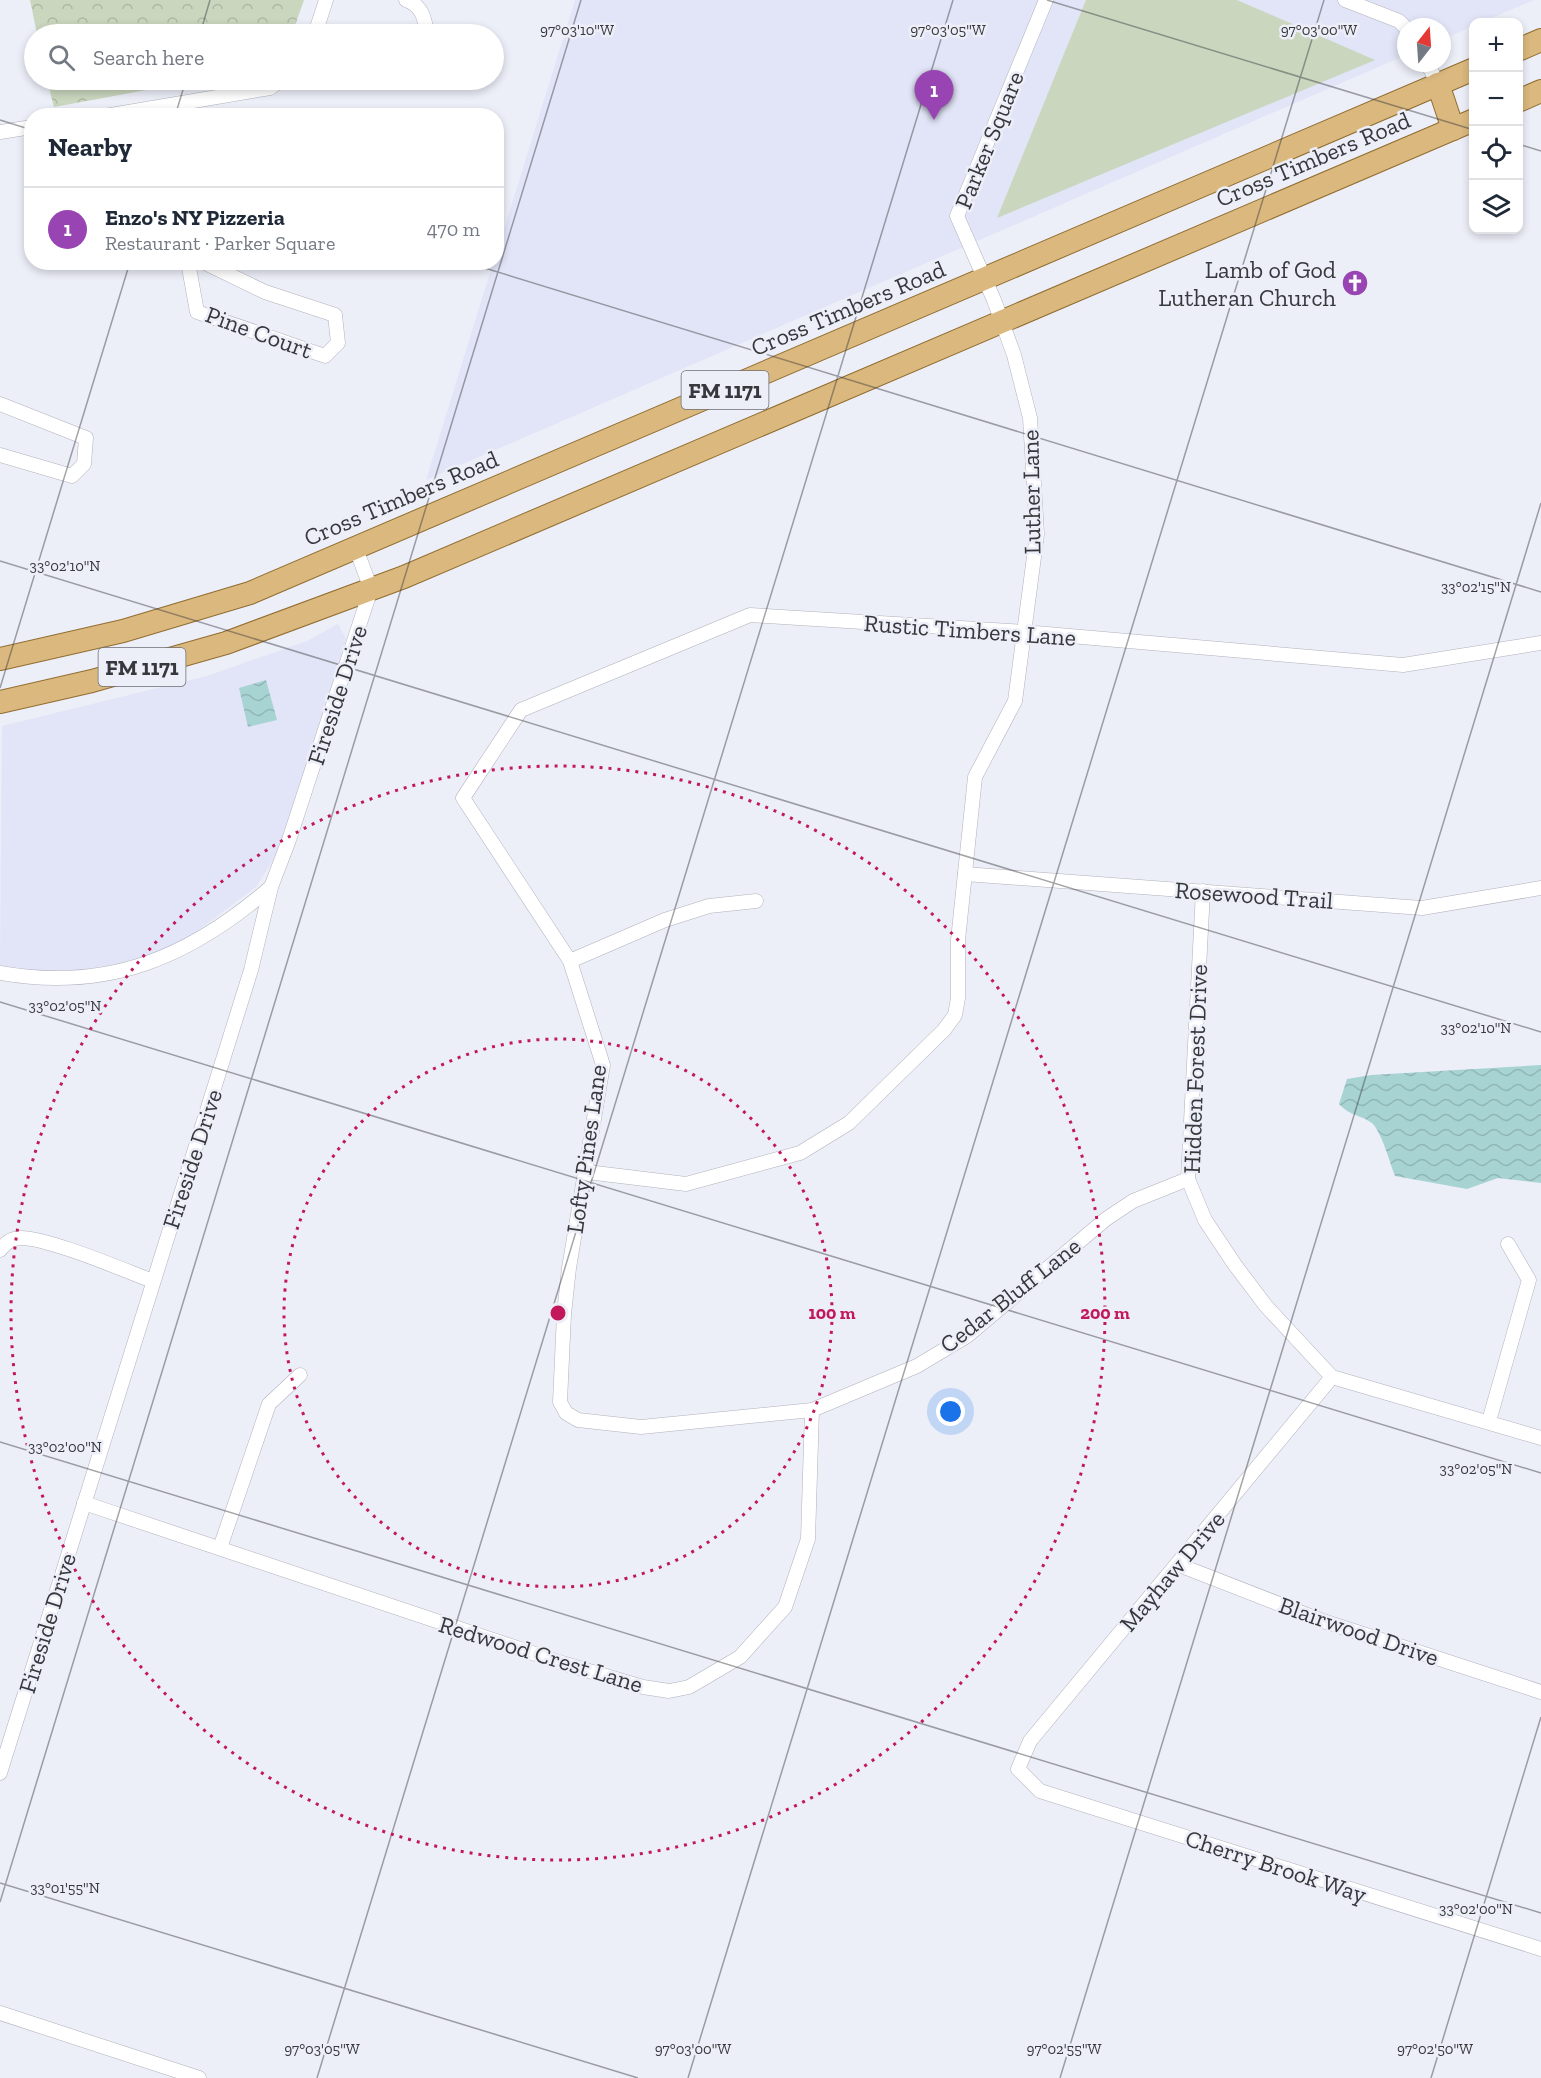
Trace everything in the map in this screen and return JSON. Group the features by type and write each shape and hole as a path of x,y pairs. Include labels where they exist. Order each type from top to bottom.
{"main road":[{"path":"1523,48 1541,40"},
{"name":"Cross Timbers Road","path":"0,659 123,631 250,593 355,546 1469,71"},
{"path":"1438,84 1463,125"},
{"path":"1523,98 1541,91"},
{"name":"Cross Timbers Road","path":"0,702 92,681 226,643 371,589 1463,125"}],"street":[{"path":"319,24 327,0"},
{"path":"406,0 412,2 425,16 426,24"},
{"name":"Parker Square","path":"1001,320 957,216 1046,0"},
{"path":"1345,0 1397,20"},
{"path":"1432,72 1438,84"},
{"path":"180,108 261,90"},
{"path":"0,132 24,128"},
{"name":"Pine Court","path":"189,270 197,312 325,356 338,343 335,315 265,292 220,270"},
{"name":"Luther Lane","path":"586,1172 686,1184 800,1153 849,1123 944,1030 955,1015 958,998 958,940 975,777 1015,701 1037,534 1030,418 1014,355 1001,320"},
{"path":"0,404 86,438 84,464 72,476 0,455"},
{"path":"355,546 371,589"},
{"name":"Fireside Drive","path":"0,1773 251,970 271,886 289,840 371,589"},
{"name":"Rustic Timbers Lane","path":"463,798 521,710 750,615 1024,632 1403,665 1541,643"},
{"name":"Lofty Pines Lane","path":"463,798 570,961 603,1065 569,1268 560,1383 560,1402 566,1413 578,1420"},
{"name":"Rosewood Trail","path":"965,874 1422,908 1541,888"},
{"path":"0,973 18,976 99,976 137,969 194,942 241,912 271,886"},
{"name":"Hidden Forest Drive","path":"1203,891 1188,1179 1205,1220 1235,1265 1266,1306 1332,1377"},
{"path":"570,961 665,920 709,906 756,902"},
{"name":"Cedar Bluff Lane","path":"578,1420 641,1427 813,1410 917,1366 967,1336 1106,1219 1133,1201 1188,1179"},
{"path":"0,1250 8,1241 21,1238 42,1242 153,1281"},
{"path":"1489,1420 1529,1280 1508,1244"},
{"path":"220,1548 269,1404 300,1375"},
{"path":"1332,1377 1489,1420 1541,1438"},
{"name":"Mayhaw Drive","path":"1018,1769 1030,1741 1332,1377"},
{"name":"Redwood Crest Lane","path":"84,1503 562,1664 644,1687 669,1691 689,1687 740,1657 785,1607 808,1539 813,1410"},
{"name":"Blairwood Drive","path":"1179,1564 1323,1621 1541,1692"},
{"name":"Cherry Brook Way","path":"1018,1769 1040,1791 1541,1950"},
{"path":"0,2013 199,2078"}],"shaded area":[{"path":"575,0 1534,0 1491,18 1469,18 1469,28 1451,36 1451,18 1397,18 1397,59 426,480 491,270 504,270 504,229"},
{"path":"338,624 346,639 337,675 292,815 273,860 256,887 181,943 148,957 99,968 41,972 0,965 2,726 207,676 307,641"}],"green space":[{"path":"30,0 304,0 296,24 35,24"},
{"path":"1086,0 1237,0 1375,60 997,218"},
{"path":"50,90 147,90 54,107"}],"water":[{"path":"266,680 277,720 248,727 239,688"},
{"path":"1541,1065 1541,1183 1498,1178 1467,1189 1395,1176 1376,1128 1372,1123 1347,1111 1339,1104 1347,1079 1371,1075"}],"place":[{"name":"Enzo's NY Pizzeria","path":"934,120"},
{"name":"Lamb of God Lutheran Church","path":"1355,283"}]}
